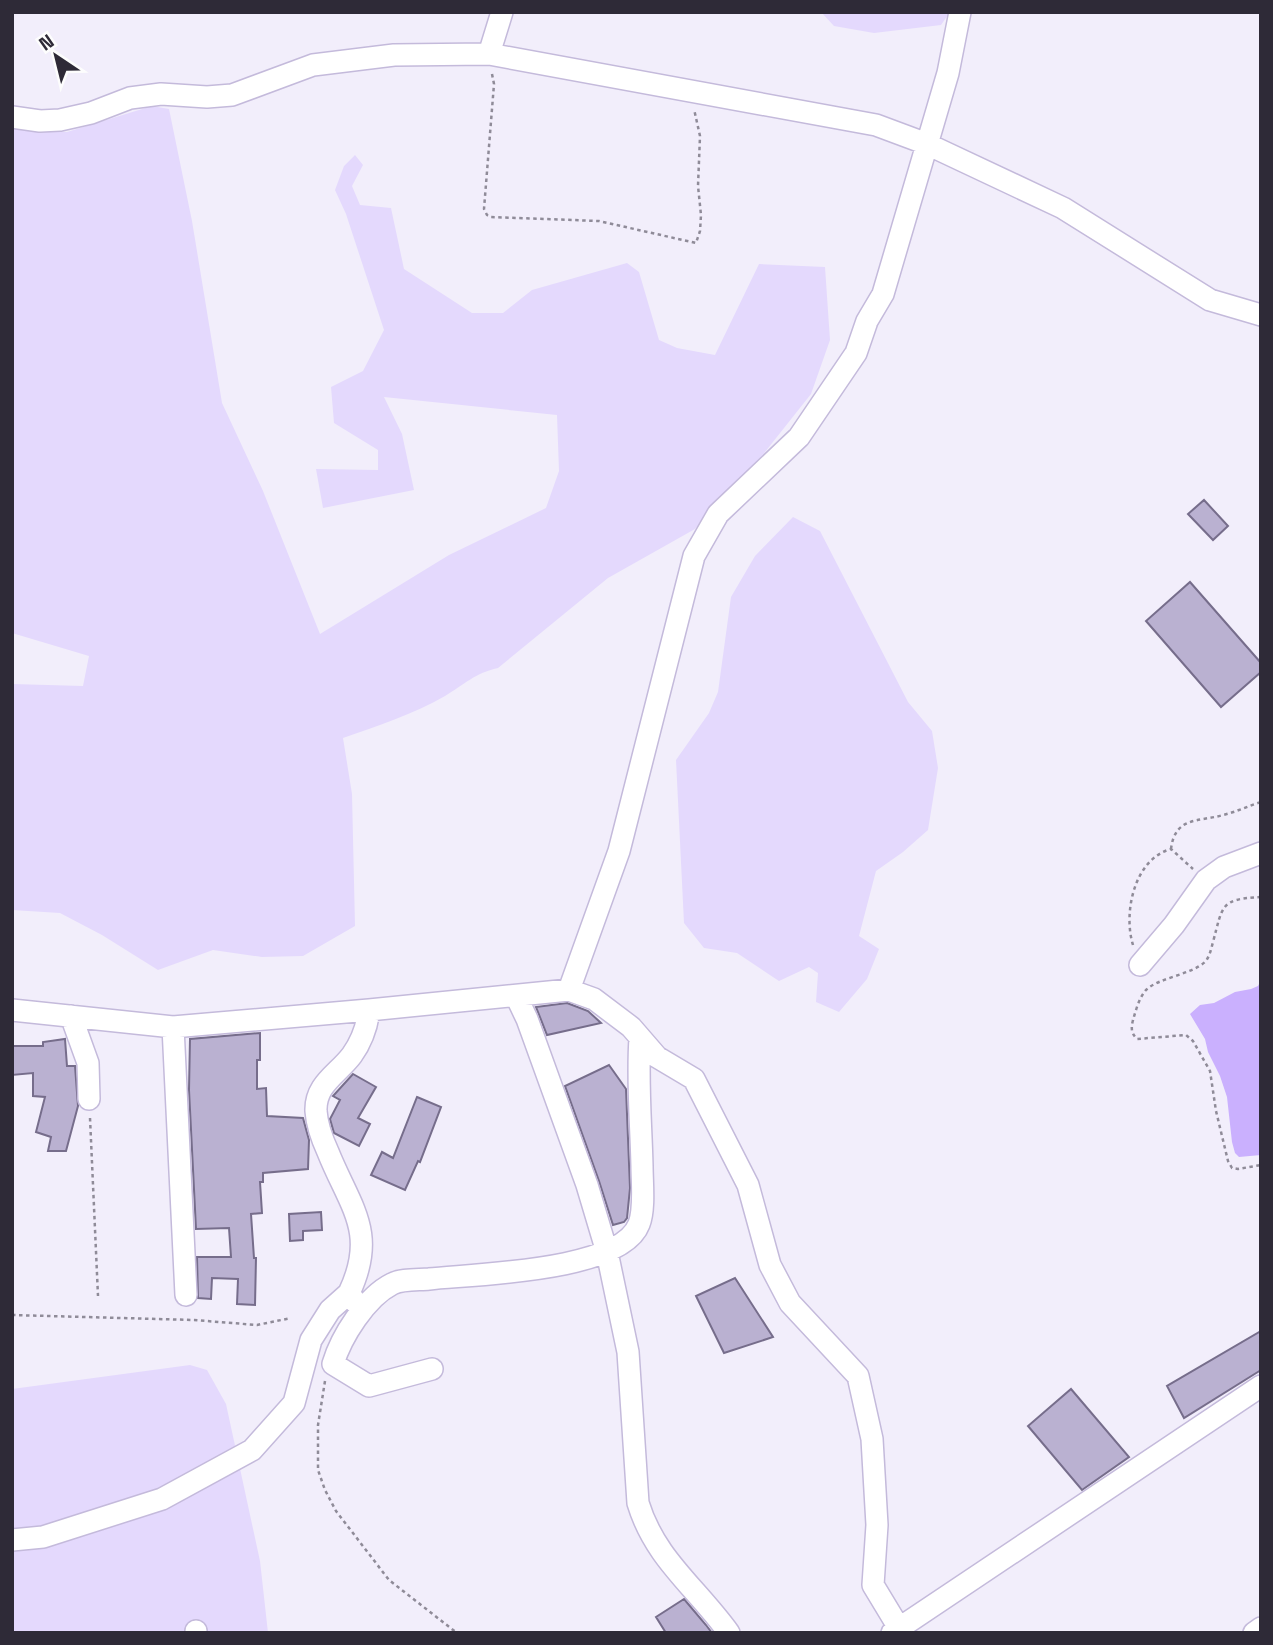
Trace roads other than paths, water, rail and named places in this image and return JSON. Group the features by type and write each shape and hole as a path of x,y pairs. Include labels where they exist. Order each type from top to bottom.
{"street":[{"path":"489,54 502,12"},
{"path":"569,989 619,851 694,556 718,514 800,437 856,353 867,321 883,294 948,73 960,12"},
{"path":"12,117 40,121 60,120 91,113 130,98 161,94 207,97 232,95 313,65 394,55 489,54 876,125 927,144 1063,208 1210,300 1261,315"},
{"path":"1140,965 1174,925 1206,880 1224,867 1261,853"},
{"path":"12,1010 173,1027 569,989 594,999 631,1027 657,1057 694,1079 748,1185 770,1265 790,1303 858,1376 872,1439 877,1525 873,1585 896,1631 1261,1386"},
{"path":"516,996 527,1019 587,1185 607,1252 628,1352 638,1503 644,1524 669,1565 712,1609 729,1633"},
{"path":"369,1010 366,1029 351,1056 321,1087 316,1108 319,1130 358,1217 362,1251 355,1302 333,1364 369,1386 432,1369"},
{"path":"71,1016 88,1063 89,1100"},
{"path":"173,1027 186,1295"},
{"path":"12,1540 43,1537 162,1499 252,1450 294,1403 311,1340 330,1310 355,1302 393,1283 556,1267 607,1252 632,1234 639,1224 642,1191 640,1038"},
{"path":"1254,1633 1261,1628"}]}
